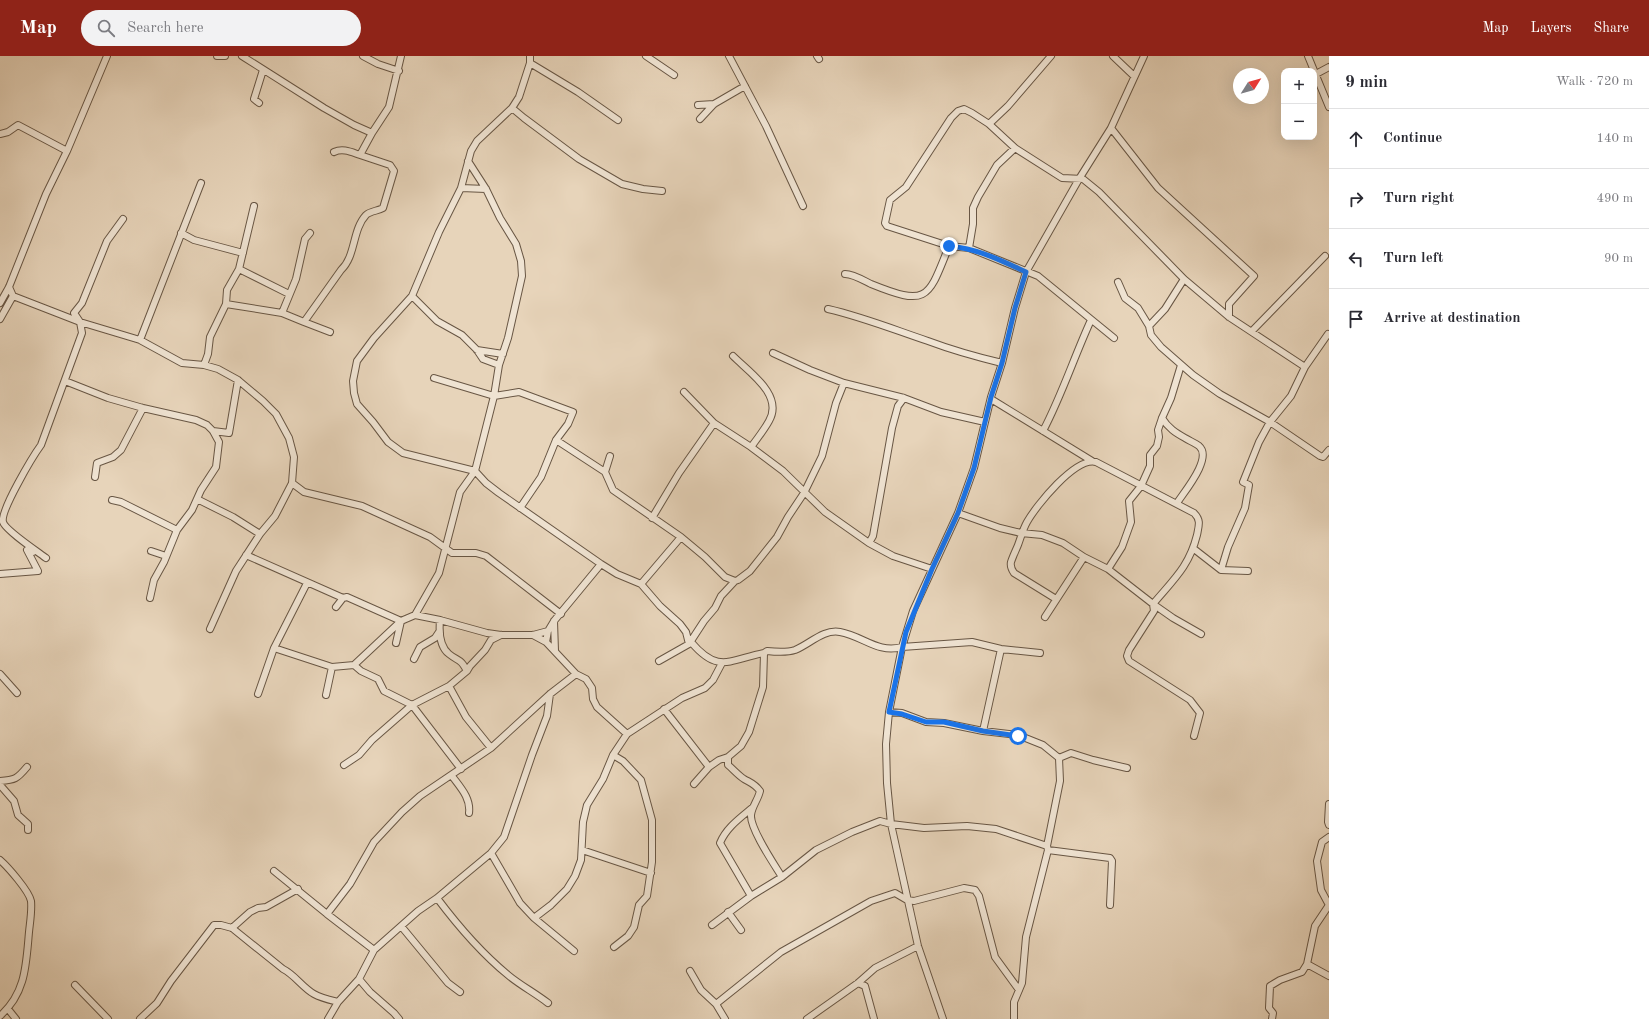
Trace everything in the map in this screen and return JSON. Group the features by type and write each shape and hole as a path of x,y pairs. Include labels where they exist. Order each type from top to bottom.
{"street":[{"path":"0,303 9,287 46,194 67,150 107,56"},
{"path":"217,56 225,56"},
{"path":"242,56 354,125 372,133"},
{"path":"363,56 378,64 399,71"},
{"path":"360,155 372,133 389,108 402,56"},
{"path":"530,56 530,63 519,97 512,108 477,141 471,151 461,188 439,232 412,296 374,338 357,361 353,381 354,393 357,404 388,442 403,453 475,471 486,483 601,564 617,574 641,584 660,606 680,624 686,632 689,644"},
{"path":"646,56 674,75"},
{"path":"729,56 766,126 803,206"},
{"path":"989,124 1008,106 1051,56"},
{"path":"1113,56 1134,76"},
{"path":"943,1019 918,946 891,824 887,783 886,744 889,712 902,646 914,611 958,513 974,468 1015,308 1026,272 1079,179 1111,128 1144,56"},
{"path":"1308,56 1313,68"},
{"path":"530,63 578,92 618,120"},
{"path":"1317,73 1329,67"},
{"path":"259,103 254,99 263,70"},
{"path":"1317,77 1329,107"},
{"path":"700,118 714,104 745,86"},
{"path":"698,105 714,104"},
{"path":"512,108 579,159 622,184 643,189 662,191"},
{"path":"1114,338 1038,276 969,248 949,246 887,226 884,220 890,200 906,187 950,118 958,111 964,109 989,124 1015,148 1062,178 1084,178 1184,279 1229,317 1305,367"},
{"path":"0,134 8,132 18,125 67,150"},
{"path":"1111,128 1158,188 1254,276 1229,304 1229,317"},
{"path":"969,248 973,224 973,208 978,197 998,165 1015,148"},
{"path":"304,322 345,266 356,233 366,216 370,212 376,212 383,208 394,171 390,166 346,150 334,152"},
{"path":"415,615 439,573 460,492 475,471 494,396 499,366 508,338 522,276 521,261 516,244 500,218 486,189 468,161"},
{"path":"140,340 201,183"},
{"path":"461,188 486,189"},
{"path":"204,365 208,354 210,337 226,304 227,290 239,269 254,206"},
{"path":"0,574 38,571 27,550 46,558 27,545 5,526 3,519 10,500 32,458 41,445 82,333 80,322 74,313 82,304 107,241 123,219"},
{"path":"181,233 194,240 243,253"},
{"path":"282,313 288,294 296,279 305,239 310,233"},
{"path":"845,274 896,294 908,297 920,296 925,294 936,278 949,246"},
{"path":"1252,331 1325,256"},
{"path":"239,269 288,294"},
{"path":"1149,326 1165,309 1184,279"},
{"path":"1118,282 1125,298 1138,308 1149,326 1150,335 1161,347 1193,375 1220,394 1270,422 1320,456 1323,457 1329,450"},
{"path":"9,287 13,296 80,322 140,340 182,363 204,365 218,369 238,380 276,414 289,438 294,457 292,483 275,516 260,534 236,571 210,629"},
{"path":"0,319 13,296"},
{"path":"412,296 437,320 462,335 483,359 499,366"},
{"path":"226,304 282,313 330,332"},
{"path":"828,309 850,314 965,354 1002,363"},
{"path":"1044,431 1056,406 1091,320"},
{"path":"1222,570 1228,547 1245,508 1249,486 1243,482 1259,442 1270,422 1291,396 1305,367 1328,334"},
{"path":"476,350 503,354"},
{"path":"773,353 810,370 844,383 904,398 941,412 985,422"},
{"path":"733,356 767,389 772,401 773,412 770,421 751,447"},
{"path":"1108,569 1122,547 1131,522 1129,501 1141,486 1150,466 1150,455 1157,446 1159,437 1158,430 1171,398 1181,364"},
{"path":"434,378 494,396 519,392 573,412 568,424 556,440 541,477 520,508"},
{"path":"213,431 229,433 238,380"},
{"path":"65,381 108,398 143,408 196,420 213,431 219,442 216,467 196,499 192,510 177,530 154,580 150,598"},
{"path":"659,661 689,644 704,621 715,608 721,596 735,581 750,571 777,537 788,516 804,493 822,456 836,403 844,383"},
{"path":"684,392 714,423 751,447 783,471 825,512 869,543 893,556 932,569"},
{"path":"869,543 873,536 892,428 898,406 904,398"},
{"path":"991,399 1092,461 1188,508 1198,518 1200,524 1194,549 1184,568 1153,604 1154,612 1128,650 1127,656 1129,661 1190,700 1200,713 1194,736"},
{"path":"95,477 97,463 113,457 121,450 143,408"},
{"path":"1162,418 1167,427 1199,446 1204,459 1200,469 1177,503"},
{"path":"652,518 679,472 714,423"},
{"path":"556,440 605,472 613,490 681,537 705,557 725,577 735,581"},
{"path":"605,472 610,456"},
{"path":"1056,600 1014,573 1011,568 1011,562 1021,533 1028,521 1059,482 1080,466 1092,461"},
{"path":"292,483 304,492 362,506 430,537 452,553 476,553 486,556 561,614"},
{"path":"196,499 260,534"},
{"path":"112,500 122,502 177,530"},
{"path":"958,513 1000,528 1042,536 1063,543 1084,557 1108,569 1172,618 1201,634"},
{"path":"641,584 681,537"},
{"path":"1194,549 1222,570 1248,571"},
{"path":"151,551 166,556"},
{"path":"246,555 343,598 351,598 401,621"},
{"path":"1045,617 1084,557"},
{"path":"546,642 548,631 554,621 601,564"},
{"path":"258,694 274,648 307,582"},
{"path":"336,607 343,598"},
{"path":"274,648 332,668 354,665 401,621 415,615 440,620 487,633 501,635 533,635 548,631"},
{"path":"440,620 439,632 443,647 460,660 467,671"},
{"path":"396,643 401,621"},
{"path":"554,621 555,651"},
{"path":"414,659 420,647 435,638 439,632"},
{"path":"689,644 691,642 700,653 713,661 722,663 767,651 780,652 793,650 822,635 832,632 841,632 876,646 892,650 902,646 972,642 1001,649 1040,653"},
{"path":"487,633 491,640"},
{"path":"344,765 359,755 372,740 412,706 449,686 467,671 485,650 491,640 501,635"},
{"path":"533,635 546,642 576,674 586,679 592,688 593,699 597,706 627,734"},
{"path":"983,731 1001,649"},
{"path":"694,784 709,767 719,760 728,757 741,746 750,732 763,688 764,653"},
{"path":"534,918 567,889 575,876 581,860 583,822 587,806 603,780 613,755 627,734 682,698 704,688 712,680 722,663"},
{"path":"354,665 361,671 378,679 384,691 412,706 461,769"},
{"path":"326,695 332,668"},
{"path":"0,674 17,693"},
{"path":"327,914 350,884 374,842 402,812 420,796 452,776 491,748 550,694 576,674"},
{"path":"449,686 466,717 491,748"},
{"path":"328,1019 338,1002 359,979 374,950 418,911 437,898 491,853 504,837 547,716 550,694"},
{"path":"664,709 709,767"},
{"path":"889,712 902,714 926,722 944,722 983,731 1018,736 1043,745 1059,758 1060,781 1047,848 1026,937 1025,966 1022,983 1014,1002 1014,1019"},
{"path":"1059,758 1071,754 1127,768"},
{"path":"613,755 623,761 641,780 652,820 652,862 647,896 639,905 634,927 628,936 614,947"},
{"path":"728,757 728,765 744,779 756,786 760,791 752,808 733,824 722,837 720,843 751,896"},
{"path":"0,781 19,778 27,767"},
{"path":"452,776 466,796 470,806 469,813"},
{"path":"10,780 1,787 14,801 17,813 28,824 28,830"},
{"path":"1329,804 1329,825"},
{"path":"752,808 751,817 757,834 782,877"},
{"path":"712,925 751,896 782,877 816,850 852,832 880,821 891,824 924,828 967,826 996,829 1047,848 1110,858 1112,861 1110,905"},
{"path":"1272,1019 1273,1013 1269,1008 1270,986 1280,980 1302,972 1306,964 1315,926 1329,905 1320,890 1317,861 1322,842 1329,837"},
{"path":"582,850 650,873"},
{"path":"491,853 520,903 534,918 574,950"},
{"path":"0,860 21,884 30,900 26,973 21,988 8,1009 0,1016"},
{"path":"274,871 374,950"},
{"path":"716,1004 781,952 870,901 895,893 907,900 914,901 964,888 975,890 980,896 995,957 1019,990"},
{"path":"232,928 254,909 266,907 298,889"},
{"path":"437,898 481,951 508,975 548,1003"},
{"path":"728,912 741,930"},
{"path":"140,1019 156,1004 170,981 214,925 221,924 232,928 315,994 338,1002"},
{"path":"401,926 448,983 460,992"},
{"path":"807,1019 858,983 875,968 918,946"},
{"path":"1306,964 1329,976"},
{"path":"690,971 701,990 716,1004 725,1019"},
{"path":"359,979 370,992 394,1013 398,1019"},
{"path":"858,983 865,986 874,1019"},
{"path":"75,985 108,1019"},
{"path":"8,1009 16,1019"}],"route":[{"path":"949,246 969,248 1026,272 1006,342 1002,363 991,397 974,468 958,513 932,569 906,632 889,712 902,714 926,722 944,722 983,731 1018,736"}]}
